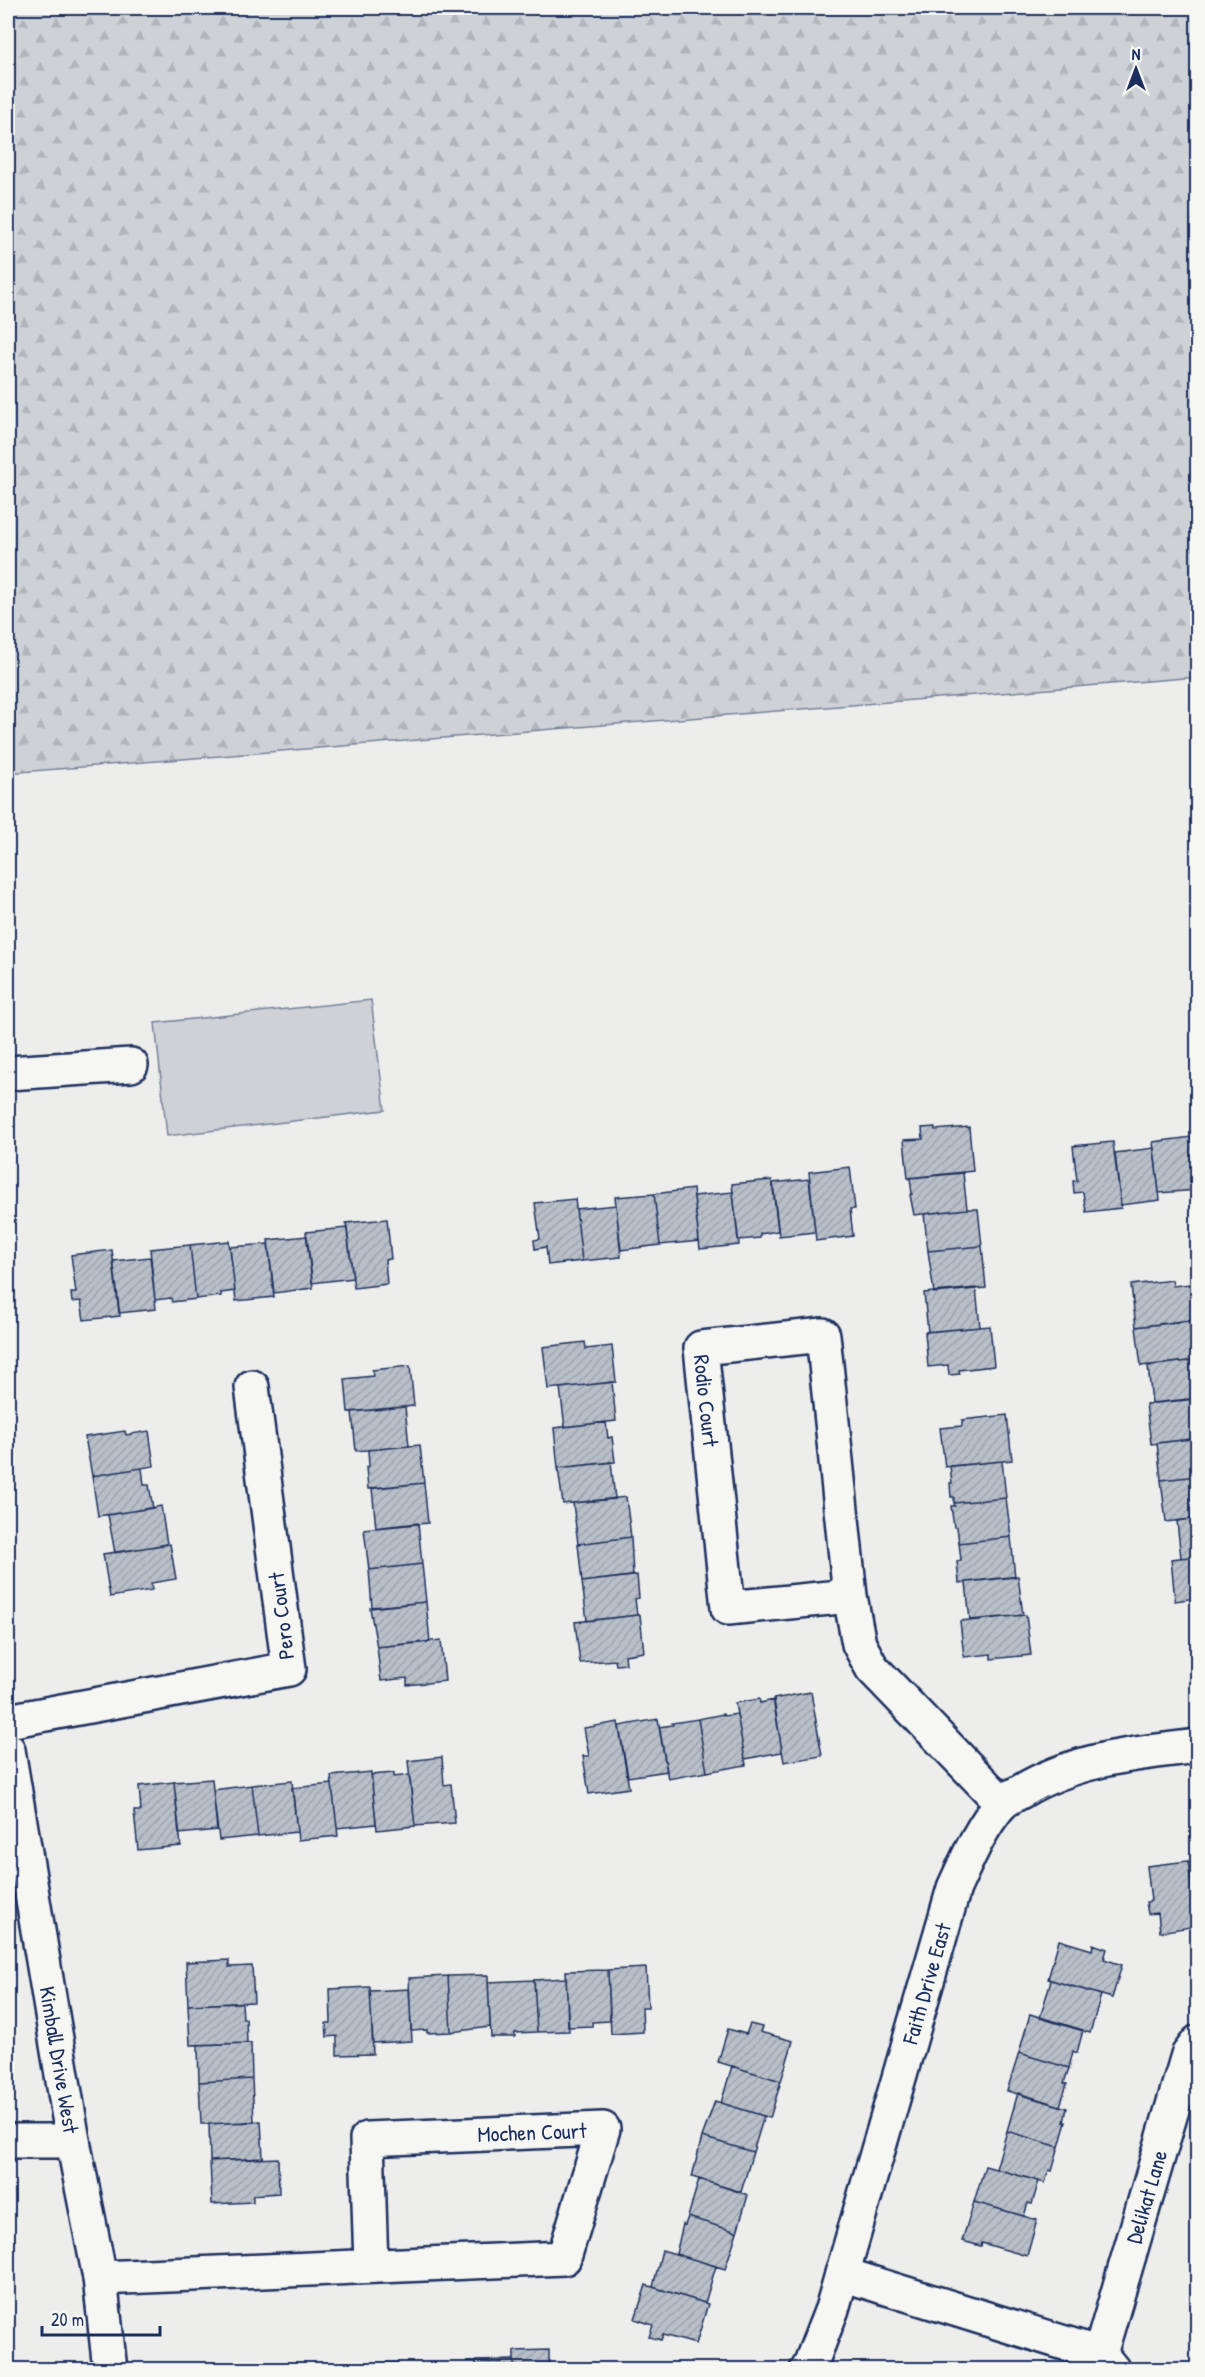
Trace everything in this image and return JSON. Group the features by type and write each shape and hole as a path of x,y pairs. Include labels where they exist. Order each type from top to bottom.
{"street":[{"path":"8,1073 131,1065"},
{"name":"Rodio Court","path":"850,1596 728,1608 701,1348 823,1335 850,1596 860,1644 872,1668 1002,1803"},
{"name":"Pero Court","path":"8,1721 289,1669 252,1387"},
{"name":"Faith Drive East","path":"815,2367 954,1888 973,1847 1002,1803 1038,1781 1075,1766 1142,1753 1197,1746"},
{"name":"Kimball Drive West","path":"8,1750 74,2141 100,2278 110,2370"},
{"name":"Delikat Lane","path":"842,2274 1107,2362 1188,2055 1197,2042"},
{"name":"Mochen Court","path":"100,2278 564,2258 603,2130 367,2139 371,2266"},
{"path":"8,2141 74,2141"}],"green space":[{"path":"8,8 1197,8 1197,677 8,773"},
{"path":"371,1000 385,1110 167,1136 155,1023"}],"building":[{"path":"935,1127 935,1130 969,1127 973,1171 908,1178 904,1140 923,1139 922,1128"},
{"path":"1198,1136 1198,1188 1192,1137"},
{"path":"1192,1137 1198,1190 1159,1193 1153,1142"},
{"path":"1113,1142 1121,1208 1086,1212 1083,1192 1074,1193 1073,1181 1077,1181 1073,1146"},
{"path":"1154,1148 1160,1200 1121,1205 1115,1153"},
{"path":"850,1167 855,1209 850,1209 853,1236 816,1241 809,1172"},
{"path":"963,1173 967,1209 914,1215 910,1195 912,1194 910,1178"},
{"path":"809,1179 815,1232 779,1236 773,1183"},
{"path":"772,1180 778,1231 760,1234 760,1238 738,1240 732,1184"},
{"path":"693,1189 699,1241 660,1245 654,1194"},
{"path":"733,1192 739,1245 700,1249 694,1196"},
{"path":"654,1194 660,1245 621,1250 615,1197"},
{"path":"575,1199 582,1261 548,1265 546,1247 535,1249 534,1240 540,1239 535,1203"},
{"path":"616,1205 621,1257 582,1261 576,1209"},
{"path":"978,1209 982,1246 928,1251 924,1214"},
{"path":"387,1219 391,1259 385,1260 387,1284 354,1288 346,1223"},
{"path":"347,1228 353,1278 312,1283 306,1232"},
{"path":"307,1236 313,1288 274,1293 268,1240"},
{"path":"229,1241 235,1291 221,1293 221,1296 196,1299 190,1245"},
{"path":"268,1244 274,1297 236,1301 230,1247"},
{"path":"190,1245 196,1299 172,1302 171,1298 155,1300 150,1249"},
{"path":"982,1246 986,1288 934,1293 928,1251"},
{"path":"112,1250 120,1316 84,1320 81,1301 72,1302 71,1293 76,1293 71,1255"},
{"path":"150,1257 156,1309 119,1313 113,1261"},
{"path":"1172,1280 1173,1286 1198,1283 1198,1320 1136,1327 1131,1285"},
{"path":"976,1288 980,1327 928,1332 924,1293"},
{"path":"1189,1320 1191,1336 1195,1336 1197,1360 1141,1366 1136,1327"},
{"path":"990,1326 994,1366 959,1370 960,1374 949,1375 948,1365 928,1367 925,1332"},
{"path":"585,1342 586,1349 612,1346 616,1382 548,1389 543,1347"},
{"path":"1197,1360 1198,1398 1152,1403 1148,1366"},
{"path":"410,1366 414,1406 348,1412 345,1379 373,1376 372,1370"},
{"path":"612,1382 616,1421 565,1427 560,1388"},
{"path":"1197,1399 1198,1438 1151,1444 1146,1404"},
{"path":"405,1407 409,1446 356,1451 352,1412"},
{"path":"1007,1415 1012,1460 945,1467 940,1428 962,1426 962,1420"},
{"path":"606,1422 608,1438 612,1437 615,1462 558,1468 554,1428"},
{"path":"125,1431 126,1435 149,1431 154,1466 92,1476 85,1437"},
{"path":"1198,1438 1198,1476 1161,1480 1157,1443"},
{"path":"420,1445 424,1483 368,1489 366,1467 369,1466 368,1450"},
{"path":"1002,1461 1006,1498 954,1503 954,1497 951,1497 950,1466"},
{"path":"611,1462 615,1499 563,1504 558,1468"},
{"path":"142,1468 144,1485 149,1485 153,1508 98,1516 92,1476"},
{"path":"1198,1476 1198,1518 1166,1522 1161,1480"},
{"path":"424,1483 428,1523 376,1528 372,1488"},
{"path":"626,1497 631,1537 578,1544 573,1503"},
{"path":"1006,1498 1011,1537 959,1543 951,1506 955,1506 954,1503"},
{"path":"161,1506 167,1544 115,1553 108,1515"},
{"path":"1198,1518 1198,1556 1181,1558 1177,1521"},
{"path":"418,1523 422,1564 369,1570 364,1529"},
{"path":"631,1537 633,1576 582,1582 578,1544"},
{"path":"1011,1537 1015,1577 959,1583 957,1561 961,1560 959,1543"},
{"path":"170,1544 176,1579 151,1583 152,1590 110,1597 103,1554"},
{"path":"1198,1556 1196,1598 1175,1601 1171,1559"},
{"path":"422,1564 426,1602 372,1607 369,1570"},
{"path":"637,1575 639,1598 635,1599 637,1615 587,1621 582,1582"},
{"path":"1018,1576 1023,1615 970,1621 966,1582"},
{"path":"426,1602 430,1642 377,1647 370,1608"},
{"path":"640,1615 644,1652 625,1655 626,1664 616,1665 615,1660 580,1663 575,1622"},
{"path":"1026,1615 1031,1655 991,1659 991,1654 964,1657 960,1621"},
{"path":"441,1640 445,1681 407,1685 407,1678 381,1681 377,1647"},
{"path":"811,1692 822,1756 784,1762 773,1699"},
{"path":"759,1699 760,1703 774,1700 782,1752 745,1759 735,1703"},
{"path":"723,1714 724,1716 737,1714 746,1765 707,1772 698,1719"},
{"path":"658,1719 667,1771 628,1777 619,1726"},
{"path":"698,1719 707,1772 668,1779 659,1727"},
{"path":"618,1722 629,1788 589,1794 583,1756 589,1756 584,1728"},
{"path":"442,1757 444,1785 451,1784 455,1823 415,1826 408,1761"},
{"path":"371,1772 376,1824 337,1828 331,1776"},
{"path":"394,1773 394,1777 409,1775 415,1826 377,1830 371,1775"},
{"path":"212,1779 217,1830 179,1834 174,1782"},
{"path":"292,1781 297,1832 258,1836 252,1785"},
{"path":"174,1782 181,1846 138,1850 134,1811 141,1811 139,1786"},
{"path":"332,1784 338,1836 298,1840 292,1788"},
{"path":"252,1785 258,1836 219,1840 213,1790"},
{"path":"1198,1860 1198,1913 1195,1913 1188,1861"},
{"path":"1188,1861 1197,1926 1160,1932 1158,1913 1148,1914 1146,1902 1151,1901 1147,1866"},
{"path":"1059,1940 1092,1950 1093,1944 1107,1949 1104,1959 1122,1965 1112,1998 1048,1979"},
{"path":"229,1960 229,1967 252,1966 254,2002 188,2005 186,1962"},
{"path":"646,1968 648,2007 642,2007 643,2032 611,2034 608,1970"},
{"path":"608,1970 610,2021 592,2022 592,2026 568,2027 566,1971"},
{"path":"488,1975 490,2027 451,2032 448,1976"},
{"path":"448,1976 451,2032 411,2031 409,1978"},
{"path":"566,1978 569,2031 537,2032 534,1980"},
{"path":"534,1980 537,2032 515,2033 515,2037 491,2037 488,1982"},
{"path":"1051,1980 1101,1995 1090,2033 1040,2018"},
{"path":"370,1987 373,2054 337,2055 337,2036 327,2037 326,2023 331,2023 330,1989"},
{"path":"409,1989 412,2041 373,2043 370,1991"},
{"path":"242,2003 243,2019 246,2019 247,2043 190,2045 188,2005"},
{"path":"1030,2014 1083,2030 1077,2053 1073,2051 1069,2068 1019,2053"},
{"path":"750,2024 762,2027 760,2032 793,2041 781,2081 718,2062 728,2029 746,2034"},
{"path":"251,2043 252,2079 199,2082 198,2045"},
{"path":"1019,2053 1069,2068 1060,2106 1007,2091"},
{"path":"732,2066 781,2081 770,2118 721,2103"},
{"path":"252,2079 254,2122 201,2124 199,2082"},
{"path":"1018,2093 1067,2108 1064,2122 1066,2122 1059,2147 1007,2131"},
{"path":"715,2101 764,2116 753,2152 702,2137"},
{"path":"261,2121 263,2158 210,2161 209,2124"},
{"path":"1007,2131 1059,2147 1052,2171 1049,2170 1045,2183 996,2169"},
{"path":"702,2137 753,2152 741,2192 692,2177"},
{"path":"278,2158 279,2193 253,2195 253,2202 212,2204 210,2161"},
{"path":"985,2166 1039,2181 1032,2204 1028,2203 1024,2216 974,2202"},
{"path":"699,2179 748,2195 737,2232 688,2217"},
{"path":"974,2202 1037,2220 1027,2256 982,2243 981,2246 962,2241"},
{"path":"688,2217 737,2232 725,2269 676,2254 683,2224 685,2225"},
{"path":"662,2250 716,2266 705,2303 653,2287"},
{"path":"646,2285 708,2304 696,2344 663,2335 661,2340 649,2337 653,2325 635,2319"},
{"path":"549,2350 549,2370 514,2370 514,2351"},
{"path":"514,2360 514,2370 476,2370 476,2361"},
{"path":"357,2363 398,2363 398,2370 357,2370"},
{"path":"357,2363 357,2370 317,2370 317,2367 332,2366 332,2364"},
{"path":"279,2365 279,2370 242,2370 242,2366"}]}
